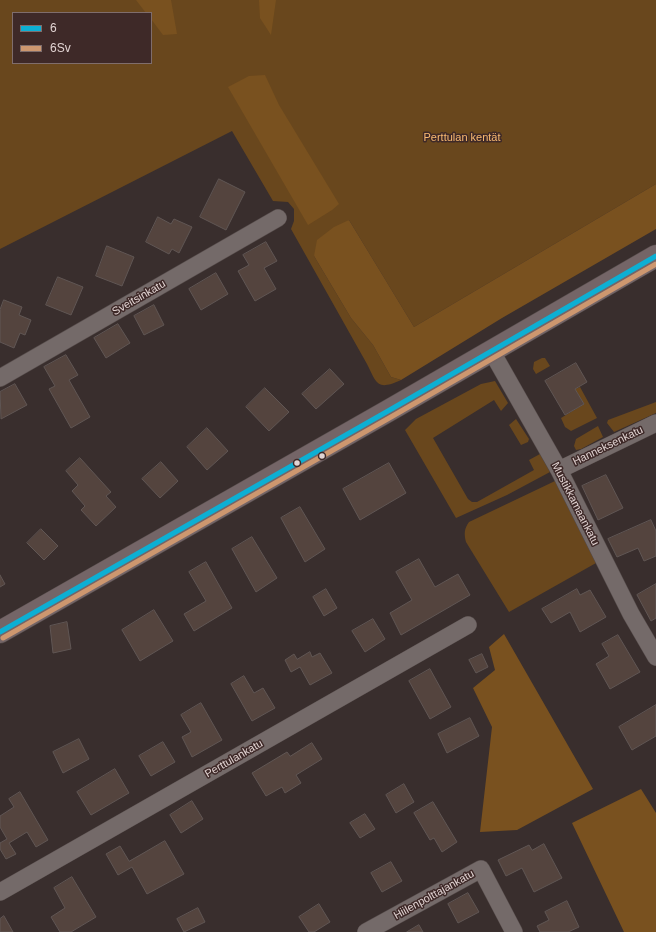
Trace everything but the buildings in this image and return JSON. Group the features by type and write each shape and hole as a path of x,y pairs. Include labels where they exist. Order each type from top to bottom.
{"main road":[{"path":"0,632 492,352 656,256"}],"street":[{"name":"Sveitsinkatu","path":"0,378 278,218"},
{"name":"Mustikkamaankatu","path":"492,352 559,470 631,614 656,657"},
{"name":"Hanneksenkatu","path":"559,470 656,422"},
{"name":"Perttulankatu","path":"0,892 468,624"},
{"name":"Hiilenpolttajankatu","path":"366,932 481,869 514,932"}],"green space":[{"name":"Perttulan kentät","path":"0,0 656,0 656,184 414,327 349,220 314,256 351,318 373,345 391,377 401,380 387,385 379,384 376,381 291,229 294,221 294,209 288,202 273,201 232,131 0,249"},
{"path":"545,358 550,366 536,374 533,369 534,362"},
{"path":"495,381 508,403 501,411 494,400 433,438 468,499 472,502 477,502 534,470 529,460 540,454 550,472 507,495 456,518 405,430 416,419 481,384"},
{"path":"580,387 597,418 571,431 565,427 561,418 584,404 575,389"},
{"path":"656,402 656,413 614,432 607,423 608,420"},
{"path":"516,419 529,439 528,442 521,445 509,425"},
{"path":"598,426 603,437 581,449 576,450 574,446 576,439"},
{"path":"555,481 596,563 509,612 466,542 465,529 469,522"}],"shaded area":[{"path":"136,0 171,0 177,34 163,35 152,20 152,12 145,12"},
{"path":"259,0 276,0 271,35 260,18"},
{"path":"265,75 279,105 339,204 308,225 228,87 249,76"},
{"path":"656,184 656,229 502,318 401,380 391,377 373,345 351,318 314,256 317,240 334,227 349,220 414,327"},
{"path":"504,634 593,789 517,830 480,832 492,727 473,688 495,670 489,647"},
{"path":"641,789 656,813 656,932 624,932 572,823"}],"transit line":[{"name":"6","path":"0,632 388,411 656,256"},
{"name":"6Sv","path":"3,638 656,264"}]}
